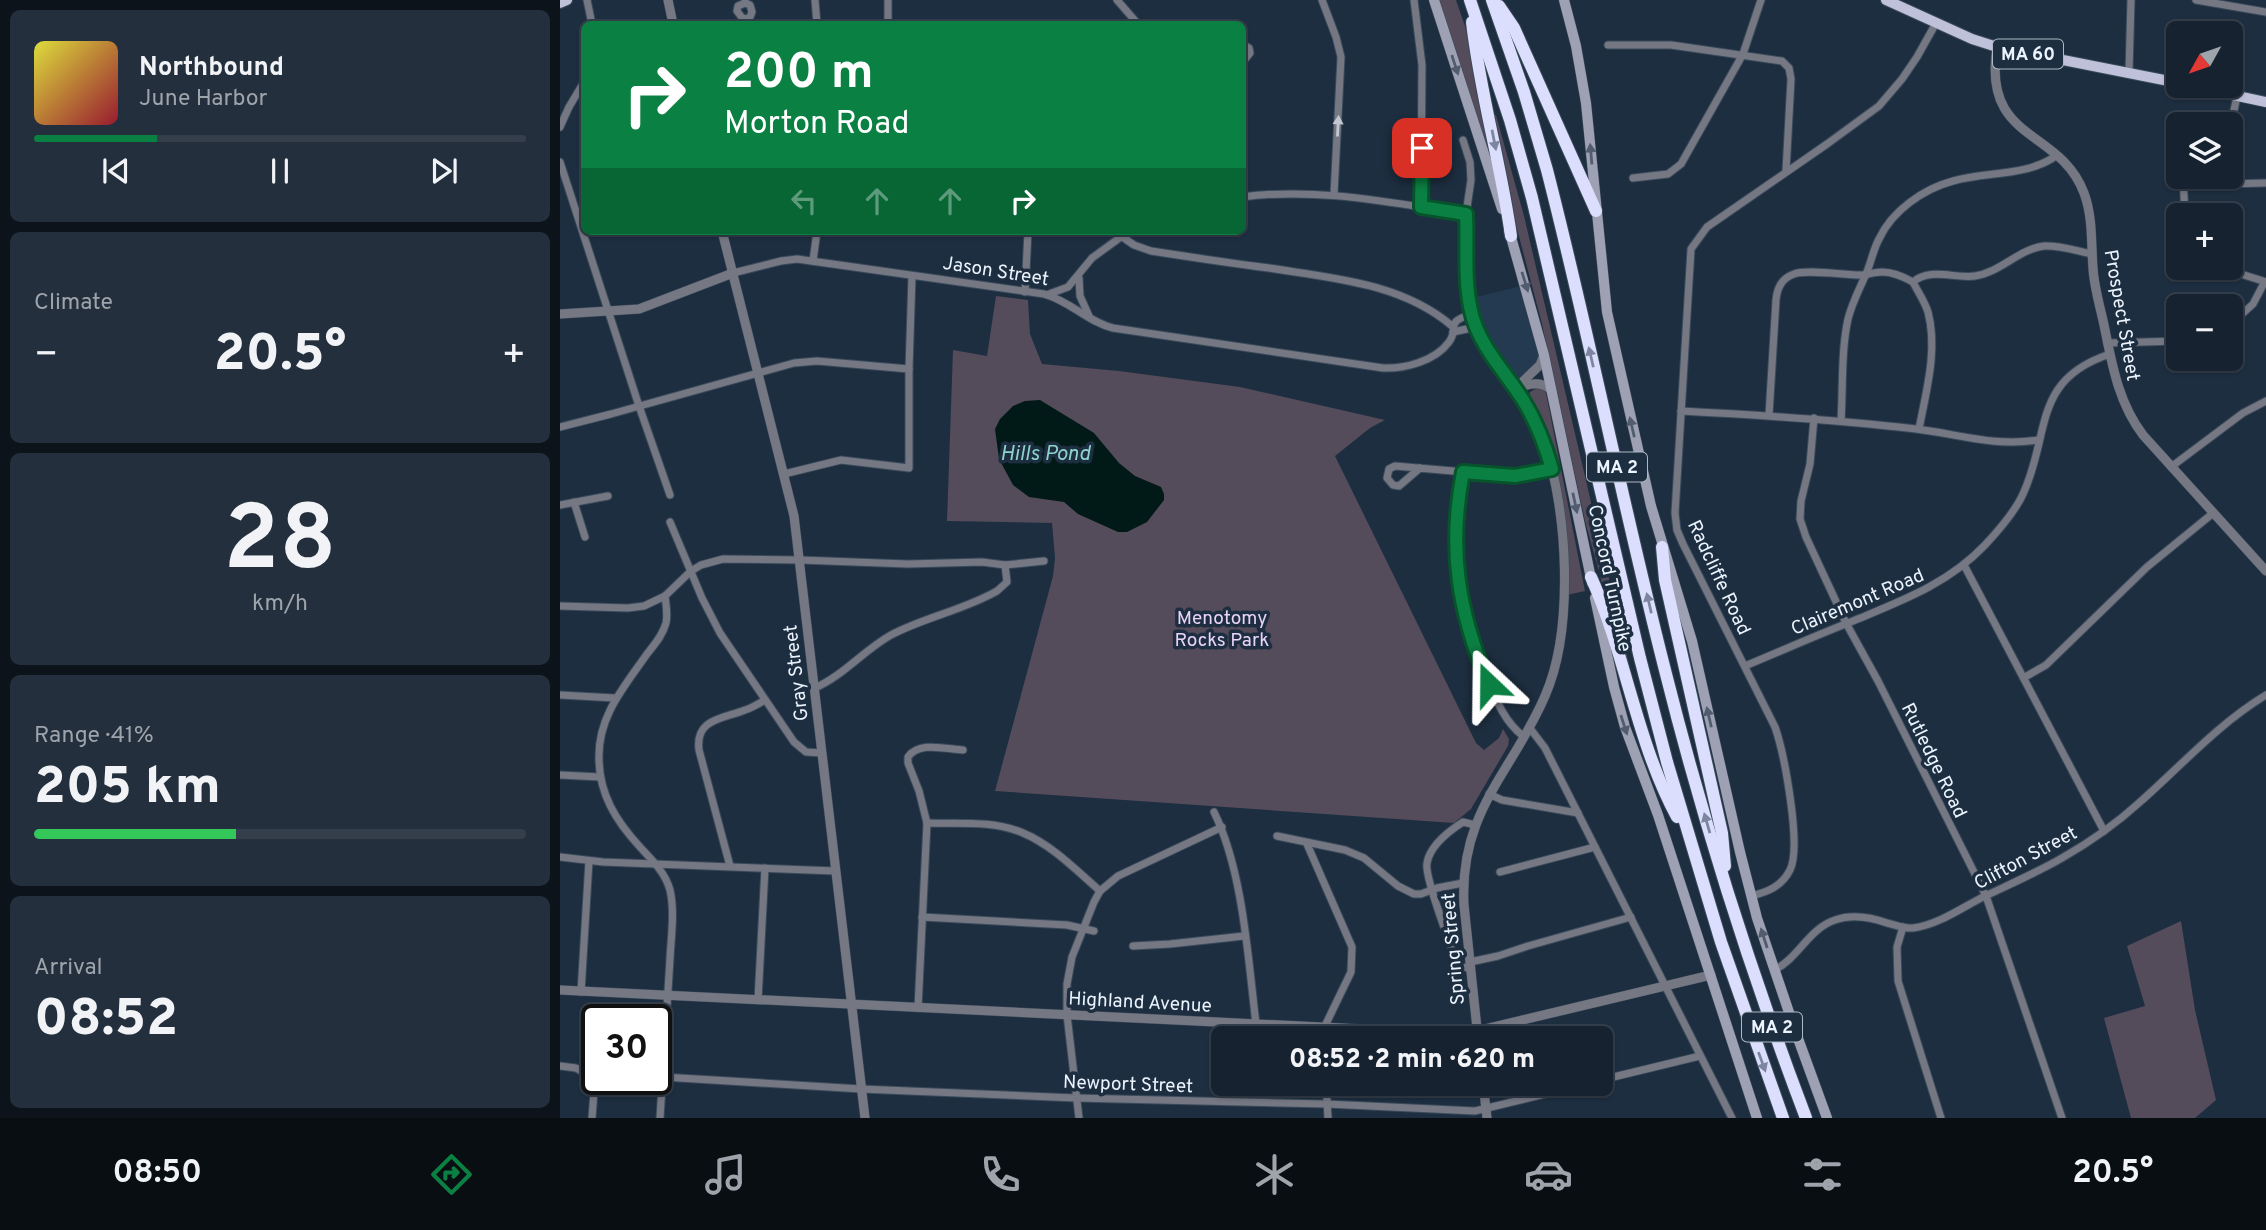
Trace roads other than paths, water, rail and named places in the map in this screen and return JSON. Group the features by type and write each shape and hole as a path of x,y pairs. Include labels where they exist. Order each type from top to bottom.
{"highway":[{"path":"1470,0 1475,50 1511,236"},
{"name":"Concord Turnpike","path":"1470,0 1525,172 1640,657 1689,840 1734,981 1783,1118"},
{"path":"1494,0 1514,28 1596,211"},
{"name":"Concord Turnpike","path":"1494,0 1547,170 1666,673 1698,792 1767,1012 1806,1118"},
{"path":"1662,547 1665,580 1722,833 1727,891"},
{"path":"1591,577 1606,611 1644,740 1664,793 1689,840"}],"main road":[{"path":"560,3 567,0"},
{"name":"Concord Turnpike","path":"1434,0 1511,236 1544,355 1621,714 1658,815 1756,1118"},
{"path":"1564,0 1583,87 1610,327 1662,547 1692,641 1751,896 1774,970 1828,1118"},
{"name":"MA 60","path":"1886,0 1972,39 1997,47 2166,80"},
{"path":"2244,97 2266,102"}],"street":[{"path":"587,0 591,21"},
{"path":"668,0 672,21"},
{"path":"816,0 817,21"},
{"path":"888,0 888,21"},
{"path":"1116,0 1135,21"},
{"path":"1322,0 1341,57 1334,194"},
{"path":"1415,0 1422,65 1421,207"},
{"path":"1633,177 1665,175 1676,169 1743,54 1761,0"},
{"path":"2129,72 2131,0"},
{"path":"2196,0 2266,12"},
{"path":"1786,171 1827,145 1879,106 1909,68 1936,23"},
{"path":"1608,45 1671,45 1782,61 1789,68 1791,89 1786,171"},
{"name":"Prospect Street","path":"1997,47 1994,81 2003,107 2013,120 2071,172 2085,195 2089,212 2093,274 2119,394 2126,411 2143,435 2266,571"},
{"path":"560,127 581,87"},
{"name":"Spring Street","path":"1464,140 1470,162 1471,180 1466,214 1468,284 1472,314 1491,356 1534,419 1545,447 1552,469 1563,546 1561,630 1552,679 1529,727 1489,794 1467,852 1463,883 1477,1026"},
{"path":"1841,421 1848,321 1856,293 1866,275 1879,238 1890,221 1922,194 1939,185 1959,179 2031,169 2056,156"},
{"path":"560,162 563,187 581,229"},
{"name":"Radcliffe Road","path":"1751,896 1769,891 1781,882 1791,868 1795,849 1780,740 1684,544 1676,524 1675,513 1690,253 1707,227 1786,171"},
{"path":"2243,182 2266,183"},
{"path":"1246,197 1289,193 1334,194 1466,214"},
{"path":"575,211 581,210"},
{"path":"583,235 670,495"},
{"name":"Gray Street","path":"723,235 794,516 864,1118"},
{"path":"813,261 816,235"},
{"path":"1025,292 1028,235"},
{"path":"1044,294 1066,288 1092,258 1122,236 1134,245 1151,251 1374,287 1433,312 1452,329 1476,327"},
{"path":"1913,282 1921,275 1972,276 1989,273 2026,252 2044,246 2092,254"},
{"name":"Jason Street","path":"560,314 639,309 733,273 785,260 813,261 1044,294 1064,301 1091,320 1114,328 1382,368 1402,367 1423,360 1447,344 1452,329 1462,318 1472,314"},
{"path":"1769,415 1779,286 1787,278 1800,272 1866,275 1882,272 1913,282 1928,312 1931,340 1929,380 1919,429"},
{"path":"1080,274 1080,296 1091,320"},
{"path":"2243,275 2265,282 2253,304 2243,313"},
{"path":"784,474 841,460 909,468 912,276"},
{"path":"2107,343 2166,341"},
{"name":"Clairemont Road","path":"1745,666 1923,592 1964,565 1986,545 2022,496 2031,473 2046,413 2056,391 2066,377 2088,362 2110,354"},
{"path":"1515,389 1538,367 1544,355"},
{"path":"560,427 794,363 817,360 909,369"},
{"path":"1515,389 1538,383 1552,391"},
{"path":"2171,467 2243,413 2266,401"},
{"path":"1681,411 1814,418 1919,429 2007,443 2038,440"},
{"name":"Rutledge Road","path":"1814,418 1810,464 1801,501 1800,519 1805,537 1846,623 1986,896 2062,1118"},
{"path":"1420,468 1515,476 1552,469"},
{"path":"1463,472 1456,510 1455,535 1456,566 1464,611 1474,647 1499,705 1510,723 1523,736"},
{"path":"560,505 608,496"},
{"path":"574,502 585,537"},
{"path":"2025,677 2046,665 2120,592 2213,514"},
{"path":"670,522 720,633 799,748 806,752 822,753"},
{"path":"560,606 644,606 665,596 701,565 723,559 908,564 976,562 1005,565 1044,561"},
{"path":"815,688 894,634 997,591 1007,582 1005,565"},
{"path":"1964,565 2104,831"},
{"path":"665,596 666,624 615,698 601,731 599,745 600,778 606,799 616,818 665,877 671,901 668,1004"},
{"path":"560,695 615,698"},
{"name":"Clifton Street","path":"1774,970 1788,960 1816,929 1835,919 1851,916 1870,918 1912,928 1934,922 2062,858 2139,804 2227,722 2266,695"},
{"path":"730,866 699,750 699,736 707,724 714,720 748,709 765,700"},
{"path":"1529,727 1543,744 1732,1118"},
{"path":"918,1008 927,823 908,757 917,748 963,750"},
{"path":"560,775 600,778"},
{"path":"1489,794 1502,800 1578,813"},
{"path":"1214,812 1222,827 1234,872 1256,1024"},
{"path":"1475,825 1466,822 1459,824 1432,851 1426,866 1457,963 1461,967 1631,917"},
{"path":"927,823 998,826 1024,833 1048,847 1100,891"},
{"path":"1079,1118 1066,996 1069,971 1082,928 1100,891 1118,876 1222,827"},
{"path":"1277,836 1345,850 1364,858 1408,892 1419,895 1463,883"},
{"path":"1307,844 1352,947 1351,972 1327,1026"},
{"path":"1500,872 1595,847"},
{"path":"560,857 589,861 836,871"},
{"path":"581,992 589,861"},
{"path":"758,1000 765,868"},
{"path":"922,917 1067,925 1094,931"},
{"path":"1903,928 1897,947 1898,981 1941,1118"},
{"path":"1133,946 1244,936"},
{"name":"Highland Avenue","path":"1512,1026 1711,975"},
{"name":"Highland Avenue","path":"560,990 1271,1026"},
{"path":"1613,1077 1700,1056"},
{"path":"560,1066 576,1068 590,1076 594,1092 592,1118"},
{"name":"Newport Street","path":"672,1078 861,1089 1327,1104 1475,1111 1487,1114 1547,1096"},
{"path":"660,1118 662,1095"},
{"path":"1327,1096 1328,1118"},
{"path":"1485,1096 1487,1114"}],"water":[{"name":"Hills Pond","path":"1040,400 1094,433 1119,463 1135,476 1161,487 1164,500 1147,522 1127,532 1118,532 1078,514 1064,502 1029,497 1013,485 999,459 995,429 1000,419 1013,406 1025,401"}],"park label":[{"name":"Menotomy Rocks Park","path":"1222,628"}]}
